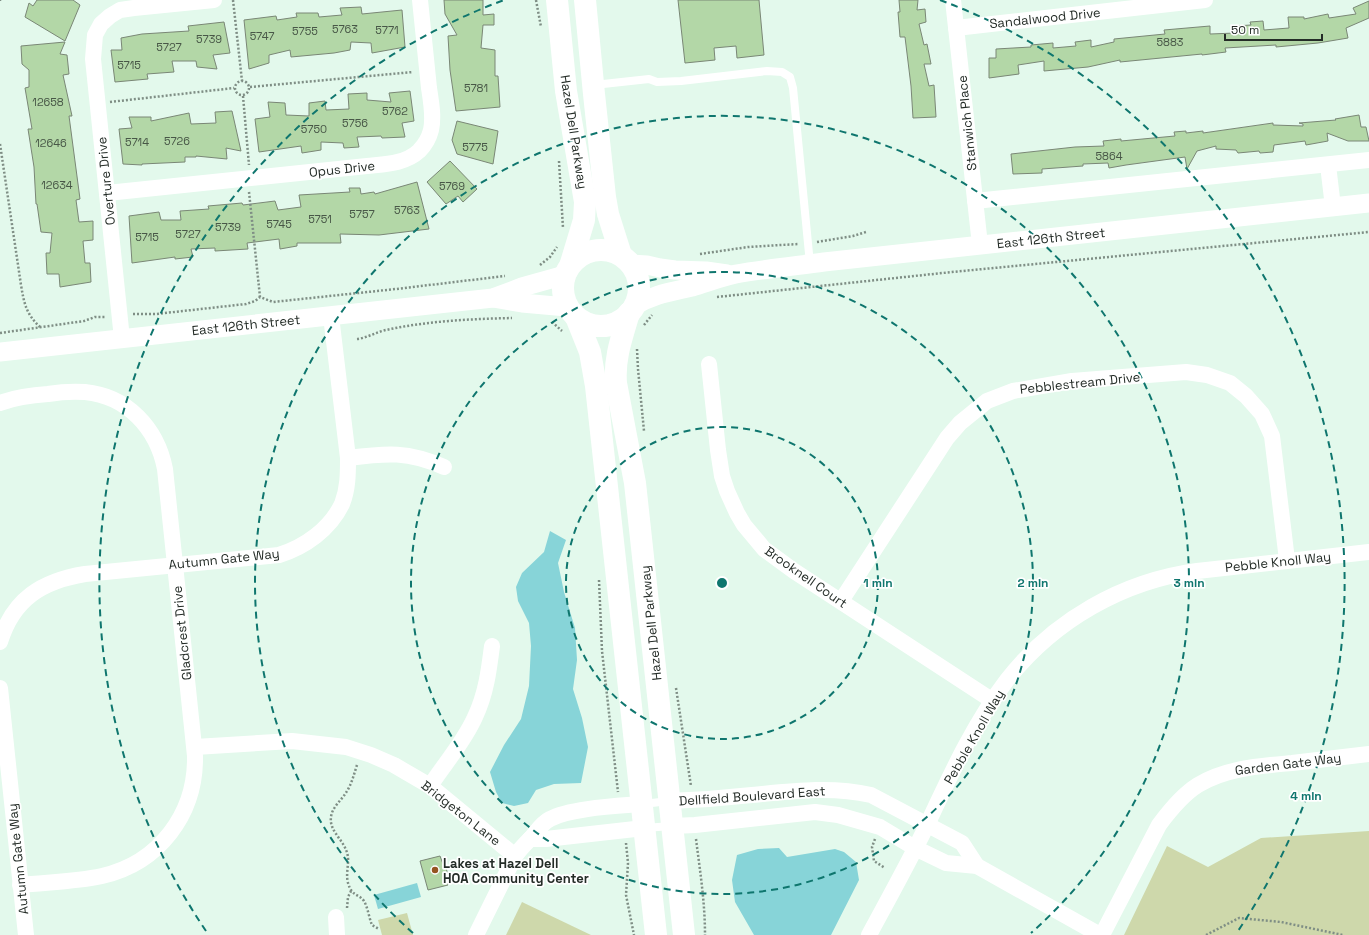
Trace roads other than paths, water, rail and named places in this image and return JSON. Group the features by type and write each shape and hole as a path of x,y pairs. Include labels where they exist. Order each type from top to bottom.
{"main road":[{"name":"Hazel Dell Parkway","path":"557,0 566,90 585,202 584,220 568,269"},
{"name":"Hazel Dell Parkway","path":"585,0 606,206 626,259"},
{"path":"569,319 603,326 636,315 639,288 637,275 626,259 608,250 594,250 582,254 568,269 563,281 563,294 569,319 589,348 594,372 656,935"},
{"name":"Hazel Dell Parkway","path":"636,315 617,353 615,375 636,483 684,935"}],"street":[{"name":"Overture Drive","path":"122,339 98,103 92,59 95,35 101,24 120,10 214,0"},
{"name":"Opus Drive","path":"107,193 397,163 410,157 424,146 431,130 431,103 420,0"},
{"name":"Stanwich Place","path":"953,0 980,245"},
{"name":"Sandalwood Drive","path":"956,28 1205,0"},
{"path":"975,201 1369,160"},
{"path":"1328,164 1333,207"},
{"name":"East 126th Street","path":"636,315 654,296 734,274 810,264 1369,203"},
{"name":"East 126th Street","path":"626,259 660,268 734,274"},
{"name":"East 126th Street","path":"0,352 493,298 568,269"},
{"name":"East 126th Street","path":"493,298 522,303 569,319"},
{"name":"Autumn Gate Way","path":"0,642 7,623 23,602 36,591 54,581 84,574 279,555 300,547 323,530 334,517 342,504 348,476 348,458 331,316"},
{"name":"Brooknell Court","path":"709,364 722,476 727,491 744,525 764,548 794,571 993,701"},
{"name":"Pebblestream Drive","path":"841,602 947,438 960,423 987,401 1000,395 1013,391 1072,381 1186,372 1207,375 1230,384 1246,396 1262,414 1272,436 1287,560"},
{"name":"Gladcrest Drive","path":"0,403 23,396 67,392 84,392 103,395 113,399 136,414 152,433 158,444 166,480 195,748 194,776 189,800 185,810 169,836 147,856 127,867 102,876 20,885"},
{"path":"348,458 388,454 406,455 426,459 444,467"},
{"name":"Pebble Knoll Way","path":"869,935 973,733 1007,680 1048,637 1069,621 1115,594 1137,585 1176,574 1287,560 1369,552"},
{"path":"430,786 465,735 475,717 484,695 492,646"},
{"name":"Autumn Gate Way","path":"0,688 26,935"},
{"name":"Bridgeton Lane","path":"195,748 292,741 317,743 346,748 371,755 389,763 430,786 515,856"},
{"name":"Garden Gate Way","path":"1101,935 1159,825 1169,811 1187,793 1198,785 1224,773 1251,767 1369,754"},
{"name":"Dellfield Boulevard East","path":"670,801 702,800 805,790 855,791 871,795 962,844 977,866"},
{"path":"476,935 515,856 521,847 542,825 551,818 573,812 642,804"},
{"name":"Dellfield Boulevard East","path":"673,826 815,812 838,815 880,827 914,848 946,863 977,866 1101,935"},
{"path":"530,839 546,839 644,828"},
{"path":"337,935 341,914"}],"lane":[{"path":"593,85 649,79 658,82 681,81 767,71 782,72 790,77 810,264"},
{"path":"642,804 670,801"},
{"path":"644,828 673,826"}],"water":[{"path":"550,531 566,540 558,563 564,592 575,628 577,660 573,689 582,718 588,747 581,783 554,784 536,790 528,803 514,806 502,803 496,792 490,772 504,745 521,719 529,686 531,646 529,623 518,601 516,587 522,573 544,552"},
{"path":"779,848 787,857 835,849 844,852 856,862 859,880 831,935 754,935 735,902 732,880 737,855 758,849"},
{"path":"417,883 421,897 378,909 374,895"}],"place":[{"name":"Lakes at Hazel Dell HOA Community Center","path":"435,870"}]}
